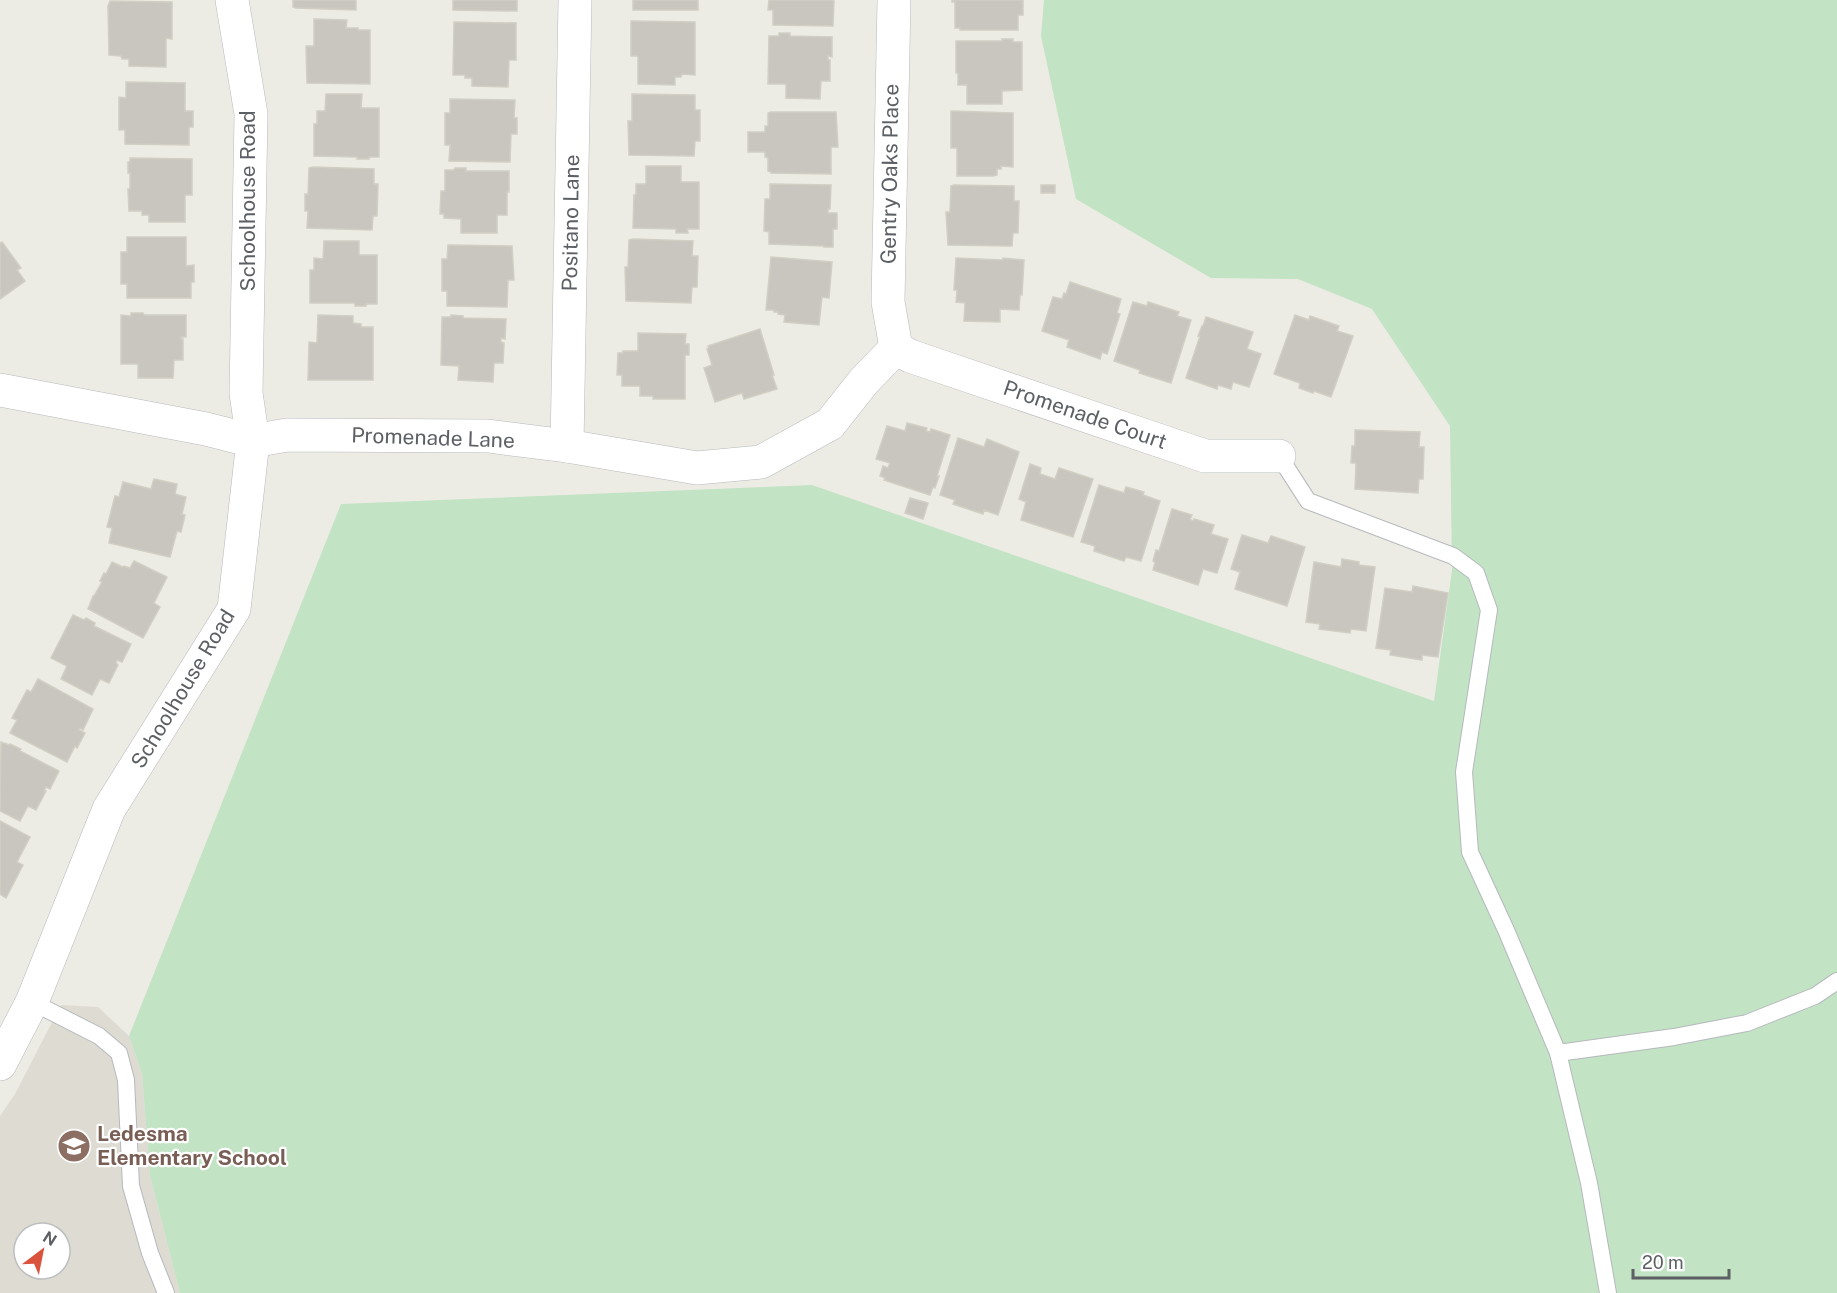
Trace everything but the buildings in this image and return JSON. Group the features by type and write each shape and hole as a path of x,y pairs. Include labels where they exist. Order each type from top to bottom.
{"street":[{"name":"Schoolhouse Road","path":"0,1064 33,1002 109,809 234,609 253,441 246,393 251,114 232,0"},
{"name":"Positano Lane","path":"567,446 575,0"},
{"name":"Gentry Oaks Place","path":"894,0 888,302 896,348"},
{"name":"Promenade Lane","path":"0,390 206,429 253,441 287,435 488,436 567,446 697,468 761,462 830,424 864,381 896,348"},
{"name":"Promenade Court","path":"896,348 910,356 1205,456 1279,456"}],"lane":[{"path":"1279,456 1308,501 1453,556 1476,573 1489,610 1464,772 1470,852 1558,1053 1588,1182 1608,1293"},
{"path":"1558,1053 1674,1037 1747,1023 1815,996 1837,981"},
{"path":"33,1002 99,1036 119,1053 126,1080 131,1186 150,1253 166,1293"}],"shaded area":[{"name":"Ledesma Elementary School","path":"61,1005 98,1007 129,1036 142,1074 150,1176 180,1293 0,1293 0,1116 15,1094"}],"green space":[{"path":"1044,0 1837,0 1837,1293 180,1293 150,1176 142,1074 129,1036 341,504 812,485 1434,701 1452,570 1450,426 1372,309 1298,279 1211,278 1076,199 1041,36"}],"place":[{"name":"Ledesma Elementary School","path":"74,1146"}]}
